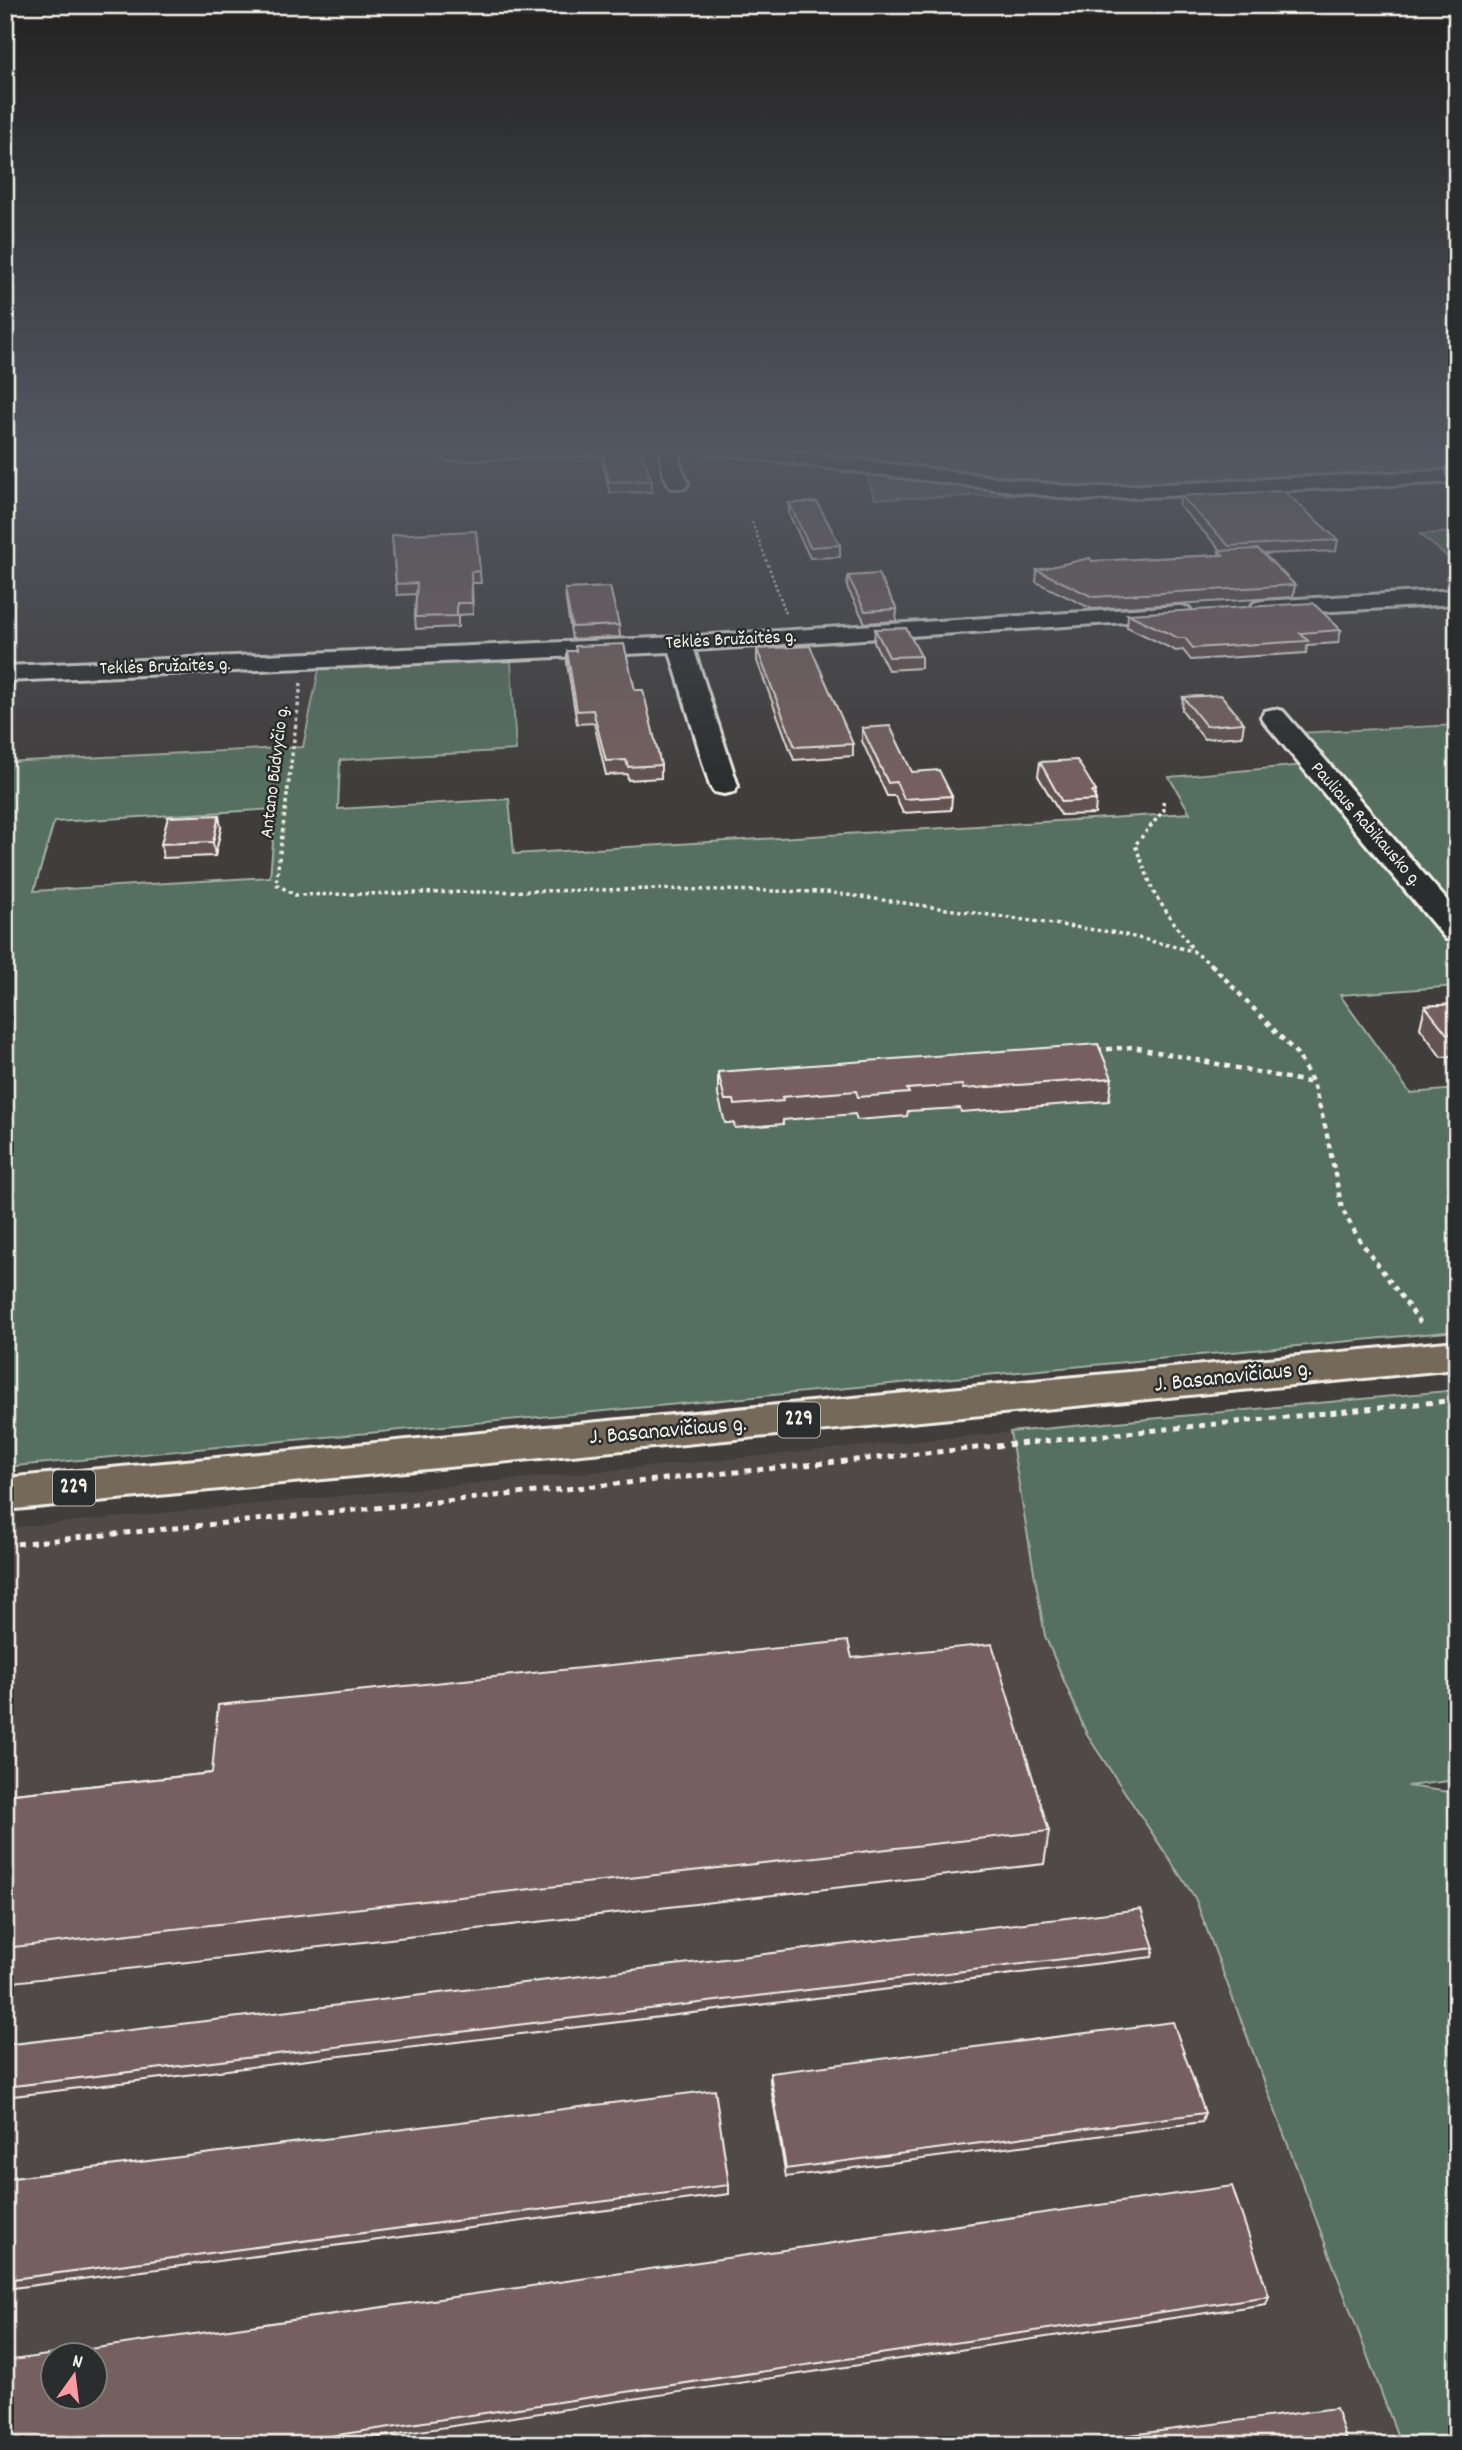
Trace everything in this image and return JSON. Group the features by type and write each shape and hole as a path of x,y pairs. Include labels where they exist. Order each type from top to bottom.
{"main road":[{"name":"J. Basanavičiaus g.","path":"5,1494 1449,1356"}],"street":[{"path":"1244,609 1457,597"},
{"name":"Teklės Bružaitės g.","path":"5,674 303,663 680,644 1204,612"},
{"path":"680,644 724,786"},
{"name":"Pauliaus Rabikausko g.","path":"1274,718 1457,932"}],"path":[{"path":"767,560 796,638"},
{"name":"Antano Būdvyčio g.","path":"303,663 276,884 295,895 657,889 826,891 1117,933 1193,951"},
{"path":"1163,801 1164,810 1135,845 1155,895 1193,951 1206,959 1268,1020 1297,1054 1313,1083 1326,1130 1342,1209 1359,1239 1449,1356"},
{"path":"1092,1050 1133,1047 1313,1083"},
{"path":"5,1545 1457,1400"}],"shaded area":[{"path":"1010,1432 1020,1485 1087,1735 1195,1898 1401,2445 5,2445 5,1528"}],"green space":[{"path":"511,661 516,750 340,760 338,809 509,799 514,854 1190,813 1169,777 1305,765 1298,733 1457,725 1457,986 1340,995 1410,1093 1457,1089 1457,1331 5,1467 5,762 303,747 319,669","holes":["276,809 270,877 34,891 54,822"]},
{"path":"1457,1390 1457,1780 1407,1786 1457,1793 1457,2445 1401,2445 1195,1898 1087,1735 1045,1636 1010,1432"}],"building":[{"path":"394,560 479,560 480,571 471,572 472,603 457,603 457,616 415,617 417,583 396,584"},
{"path":"1080,560 1270,560 1295,585 1093,597 1037,570"},
{"path":"878,574 897,609 865,611 848,576"},
{"path":"610,587 619,625 572,627 565,589"},
{"path":"1313,603 1341,630 1300,633 1308,641 1193,648 1185,638 1178,638 1128,614"},
{"path":"906,628 921,656 889,657 875,629"},
{"path":"624,644 635,690 643,690 661,765 628,767 626,760 606,761 593,710 577,711 567,651 576,651 575,646"},
{"path":"810,646 853,744 795,747 757,649"},
{"path":"1221,695 1244,723 1206,726 1183,697"},
{"path":"890,726 912,772 939,770 952,796 904,799 896,782 888,783 862,728"},
{"path":"1077,760 1096,791 1092,792 1096,800 1062,802 1040,762"},
{"path":"219,815 213,842 161,844 168,817"},
{"path":"1457,1004 1457,1033 1447,1034 1425,1006"},
{"path":"1098,1044 1112,1078 963,1089 962,1085 907,1089 909,1093 858,1097 856,1091 782,1097 783,1101 735,1105 734,1100 725,1100 718,1072"},
{"path":"848,1641 852,1658 992,1644 1049,1831 5,1948 5,1795 212,1773 218,1705"},
{"path":"1141,1909 1154,1948 5,2087 5,2045"},
{"path":"1173,2022 1205,2113 786,2169 770,2073"},
{"path":"715,2090 729,2185 5,2280 5,2179"},
{"path":"1232,2186 1269,2296 270,2445 5,2445 5,2361 38,2356 38,2412 108,2412 108,2346"},
{"path":"1336,2408 1348,2445 1054,2445"}]}
